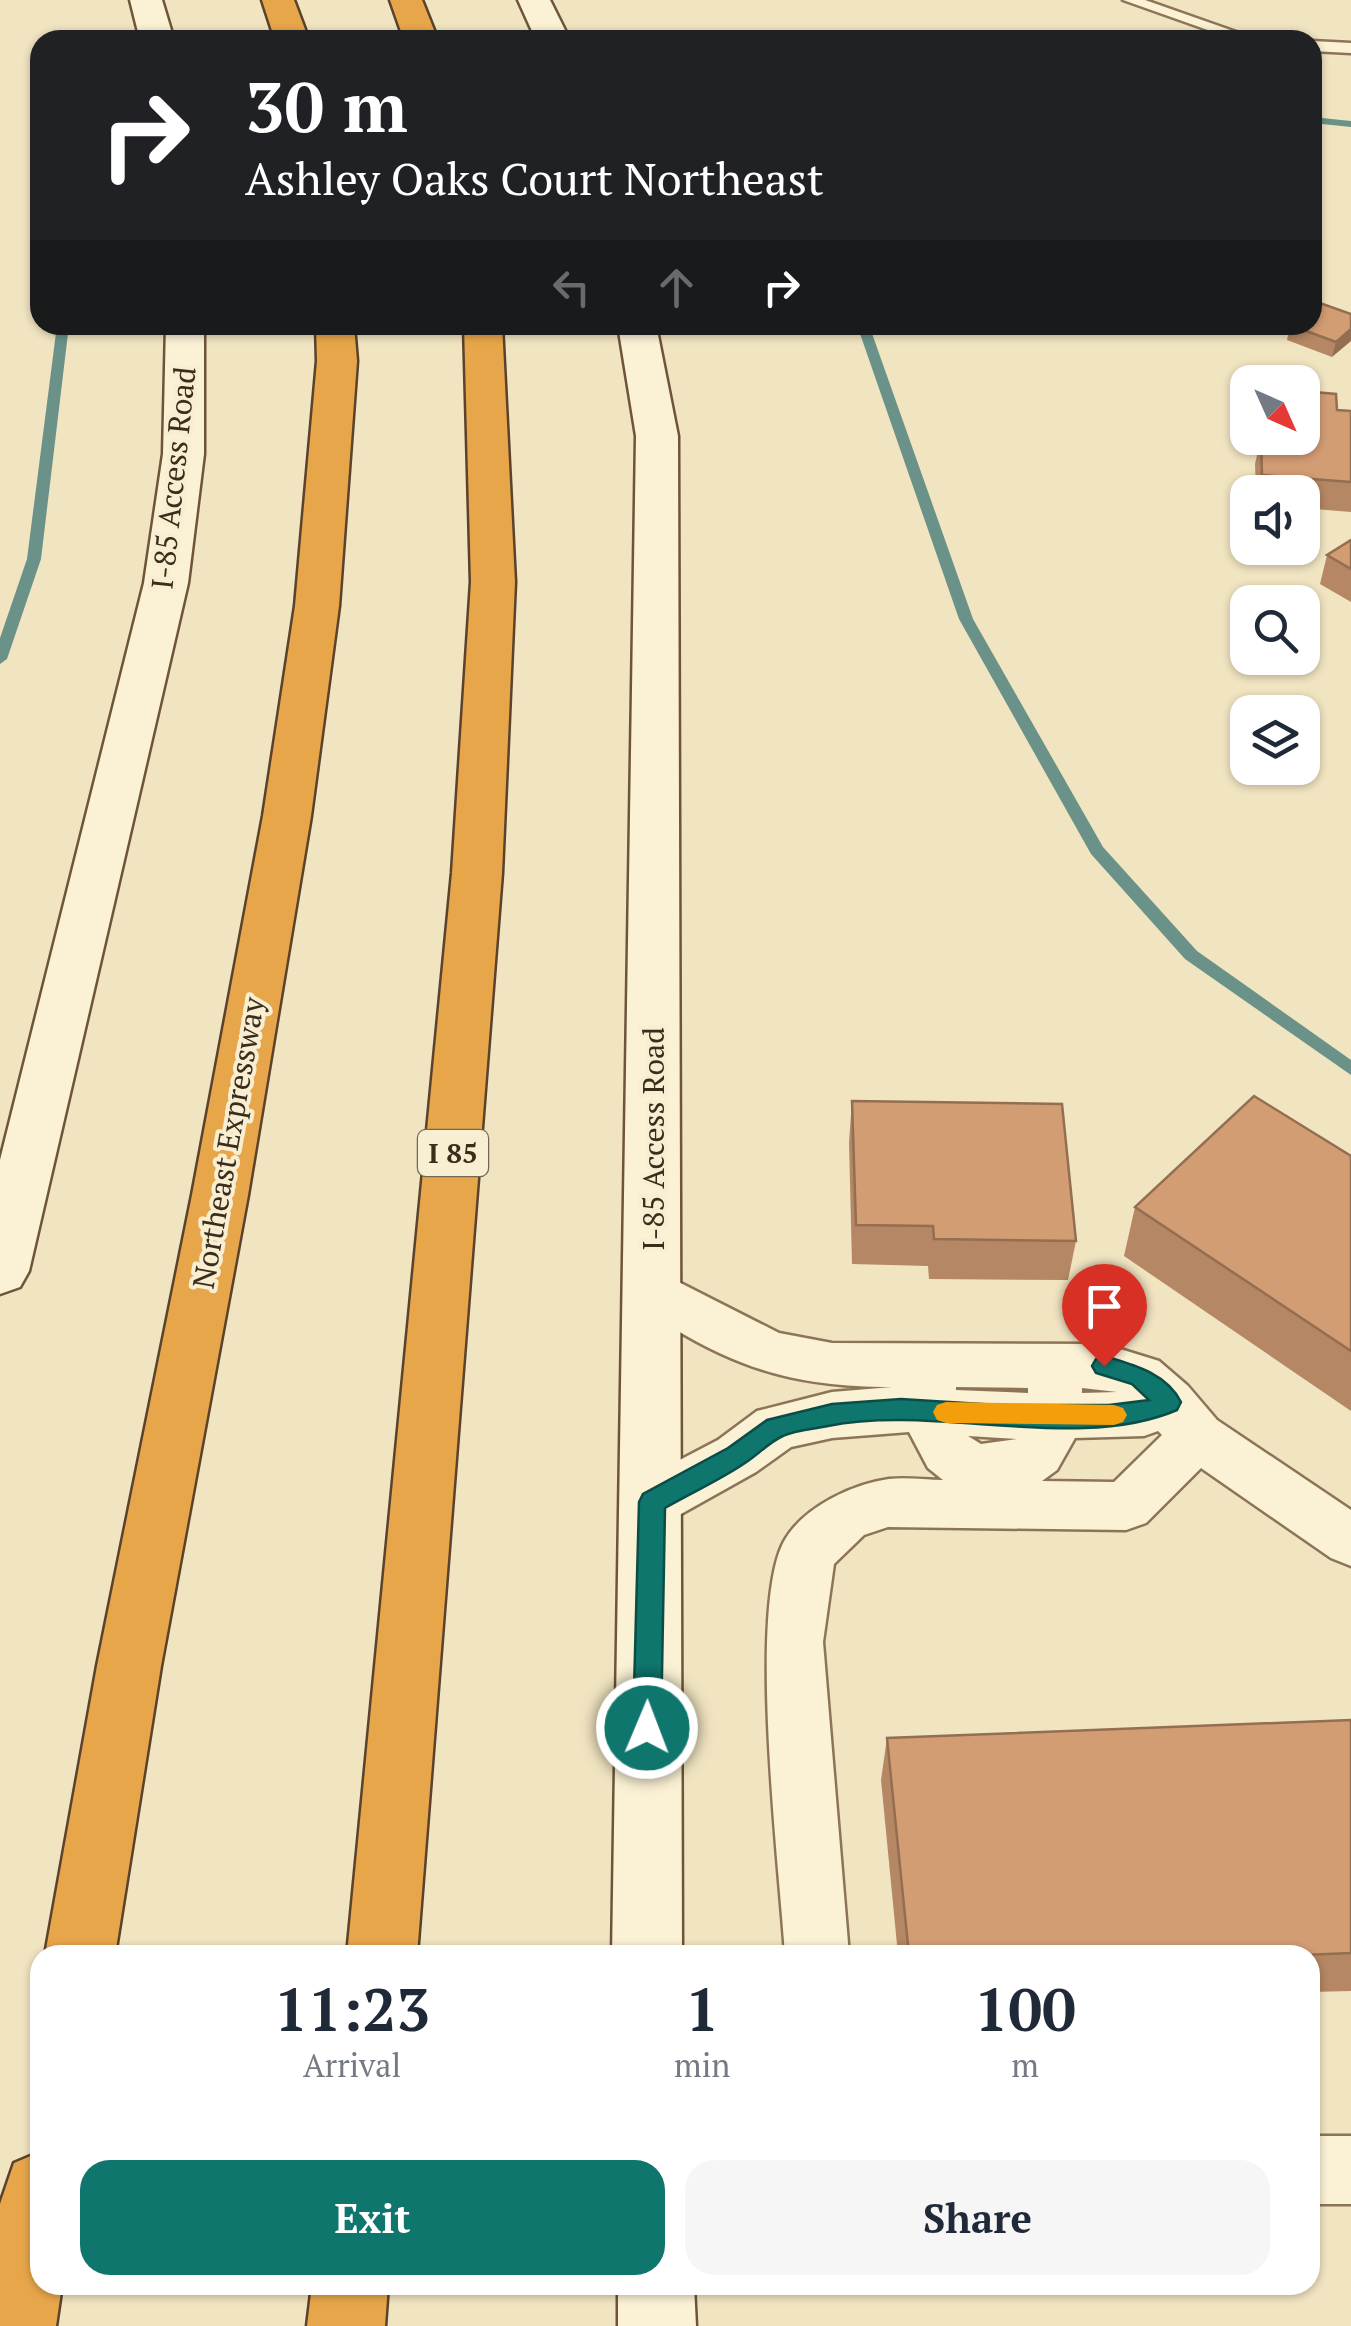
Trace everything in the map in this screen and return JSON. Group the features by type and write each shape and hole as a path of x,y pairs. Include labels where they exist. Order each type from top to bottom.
{"highway":[{"name":"I 85","path":"383,1945 478,873 493,582 485,337"},
{"name":"Northeast Expressway","path":"82,1945 129,1666 224,1176 288,816 317,606 336,343"},
{"path":"17,2326 30,2249"},
{"path":"346,2326 349,2295"}],"main road":[{"path":"524,9 543,30"},
{"path":"616,335 649,378"},
{"name":"I-85 Access Road","path":"639,335 657,436 658,595 652,1502 644,1840 648,1945"},
{"name":"I-85 Access Road","path":"0,1271 152,654 179,493 197,337"},
{"path":"656,2295 657,2326"}],"street":[{"path":"653,1290 728,1335 774,1354 929,1389 1055,1391 1184,1419 1351,1541"},
{"path":"929,1389 947,1452 966,1465 1030,1462 1043,1450 1055,1391"},
{"path":"652,1502 736,1456 776,1427 832,1414 901,1409 929,1389"},
{"path":"816,1945 794,1642 808,1554 844,1518 888,1503 1126,1506 1184,1419"},
{"path":"1320,2170 1351,2170"}],"lane":[{"path":"1130,0 1221,30"},
{"path":"1322,47 1351,48"}],"building":[{"path":"1322,304 1351,314 1351,329 1336,342 1317,335 1322,335"},
{"path":"1320,393 1336,394 1337,410 1351,411 1351,482 1320,480 1320,475 1262,475 1261,455 1320,455"},
{"path":"1351,540 1351,569 1327,555"},
{"path":"1254,1096 1351,1156 1351,1351 1135,1207"},
{"path":"852,1101 1062,1104 1076,1241 934,1239 933,1226 856,1225"},
{"path":"1351,1720 1351,1953 1320,1954 1320,1945 908,1945 887,1738"}],"waterway":[{"path":"1322,121 1351,124"},
{"path":"0,659 34,559 62,335"},
{"path":"867,335 966,619 1097,850 1191,955 1351,1069"}],"slow traffic":[{"path":"946,1412 998,1416 1114,1415"}],"route":[{"path":"647,1728 652,1502 736,1456 776,1427 832,1414 901,1409 998,1416 1109,1415 1144,1413 1169,1402 1140,1377 1104,1366"}]}
